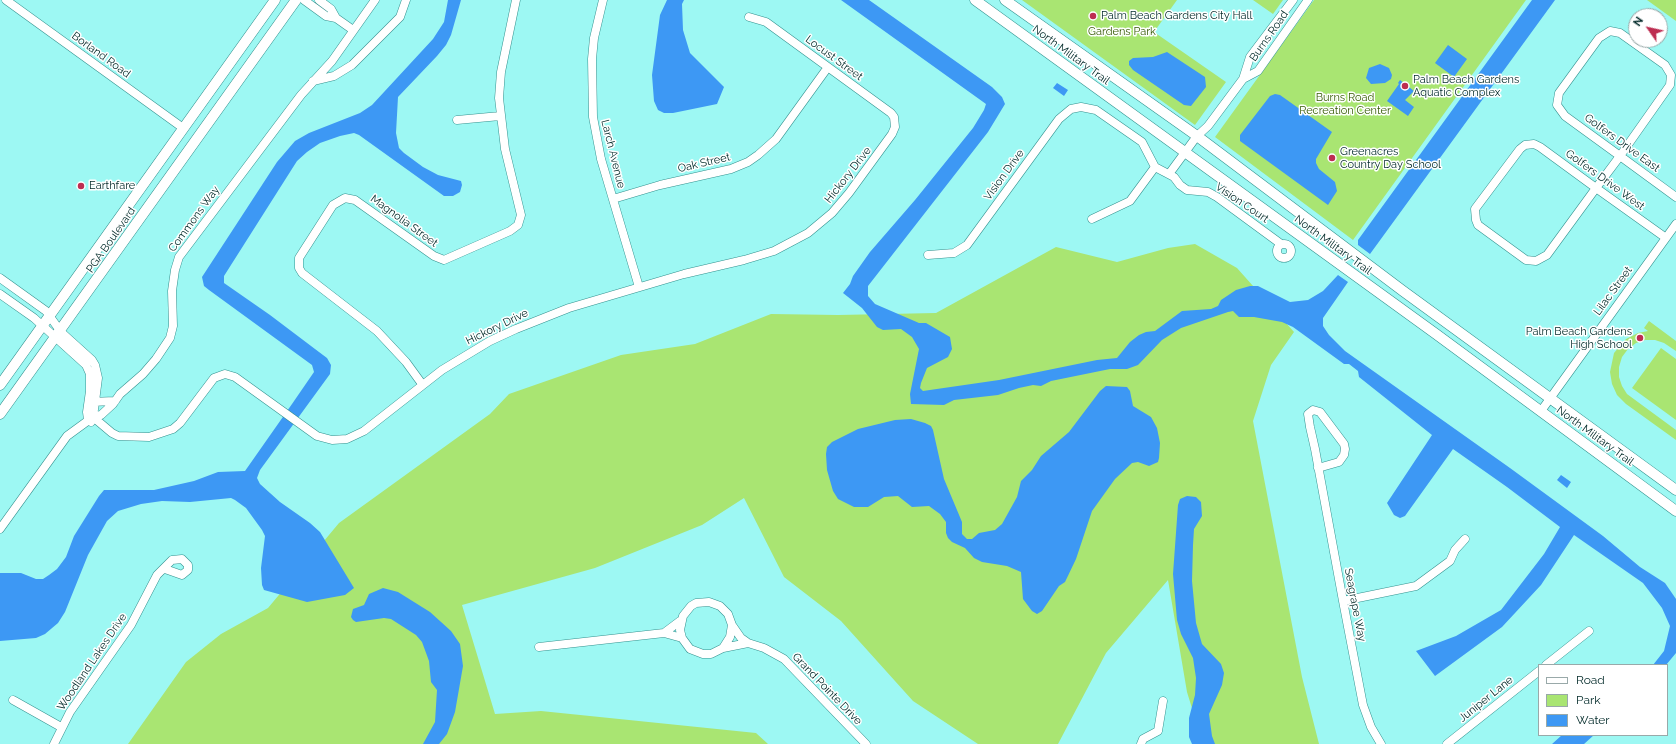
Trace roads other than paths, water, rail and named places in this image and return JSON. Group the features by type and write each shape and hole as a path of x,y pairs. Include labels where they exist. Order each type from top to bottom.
{"main road":[{"name":"PGA Boulevard","path":"0,385 43,327 274,0"},
{"path":"242,76 257,45 288,0"},
{"name":"PGA Boulevard","path":"0,414 58,335 296,0"},
{"name":"North Military Trail","path":"975,0 1541,411 1676,511"},
{"name":"North Military Trail","path":"1005,0 1197,136 1676,490"}],"street":[{"name":"Borland Road","path":"6,0 183,128"},
{"path":"304,0 326,16 336,18 353,30"},
{"path":"319,0 331,9 336,18"},
{"name":"Commons Way","path":"0,529 67,436 91,419 101,415 120,394 143,374 170,338 173,326 172,291 175,270 179,257 301,95 332,61 374,0"},
{"path":"313,81 334,76 352,64 400,18 406,0"},
{"name":"Magnolia Street","path":"422,384 406,362 377,331 302,273 298,263 299,258 333,205 345,198 355,200 439,259 449,259 515,229 521,215 508,167 500,116 501,72 516,0"},
{"name":"Larch Avenue","path":"603,0 594,38 591,101 596,138 639,287"},
{"name":"Burns Road","path":"1169,174 1197,136 1208,126 1243,79 1250,57 1293,0"},
{"name":"Burns Road","path":"1243,79 1258,71 1308,0"},
{"name":"Locust Street","path":"749,17 766,22 891,113 894,117 895,127"},
{"name":"Golfers Drive East","path":"1620,156 1670,85 1671,75 1665,65 1620,33 1610,31 1599,38 1559,93 1557,105 1565,116 1676,197"},
{"name":"Oak Street","path":"613,199 660,185 732,169 748,162 776,139 828,67"},
{"name":"Vision Drive","path":"928,255 954,253 967,245 1062,115 1076,108 1086,107 1096,110 1142,142 1155,167"},
{"path":"458,120 500,116"},
{"name":"Hickory Drive","path":"91,419 118,436 149,438 173,429 180,423 214,378 225,374 235,377 283,413 322,438 332,440 347,439 364,431 422,384 466,355 516,329 569,308 684,274 756,257 792,243 823,221 845,198 892,134 895,127"},
{"name":"Golfers Drive West","path":"1596,188 1547,255 1536,262 1526,260 1482,228 1476,220 1475,214 1478,205 1520,149 1530,143 1540,147 1666,238"},
{"path":"1596,188 1620,156"},
{"path":"1092,219 1130,200 1155,167 1169,174"},
{"name":"Vision Court","path":"1169,174 1187,190 1208,192 1217,197 1282,244"},
{"name":"Lilac Street","path":"1541,411 1676,224"},
{"path":"0,278 46,311 58,335"},
{"path":"0,294 34,318 43,327 85,352 95,365 98,378 91,402 91,419"},
{"path":"91,402 115,401"},
{"name":"Seagrape Way","path":"1318,468 1339,462 1344,455 1345,449 1344,444 1320,412 1313,410 1308,414 1318,468 1343,601 1363,705 1371,727 1381,744"},
{"path":"1343,601 1416,586 1450,560 1455,550 1465,539"},
{"name":"Woodland Lakes Drive","path":"54,744 61,727 131,625 154,579 165,569"},
{"path":"664,633 680,621 691,606 709,602 724,610 741,638 748,644"},
{"path":"539,647 664,633 682,638 680,621"},
{"path":"723,648 730,637 732,625"},
{"path":"1547,664 1589,631"},
{"name":"Grand Pointe Drive","path":"682,638 690,649 696,653 711,654 723,648 748,644 764,648 784,659 866,744"},
{"name":"Juniper Lane","path":"1447,744 1538,672"},
{"name":"Woodland Lakes Drive","path":"13,700 61,727"},
{"path":"1140,744 1143,740 1158,731 1163,701"}],"water":[{"path":"448,0 461,0 451,35 446,45 437,56 398,97 396,133 399,148 404,153 423,167 438,175 461,181 462,185 460,192 453,196 444,196 359,135 354,133 320,143 297,161 224,276 224,283 270,315 327,358 331,365 330,374 260,470 257,478 260,484 280,502 320,532 354,588 345,595 307,602 264,590 262,585 261,568 265,536 246,508 231,498 190,502 162,501 141,504 118,511 107,521 88,555 65,612 58,623 45,634 36,638 0,641 0,573 21,573 36,579 43,579 57,569 66,557 74,536 104,490 154,490 194,481 218,472 245,471 292,404 314,372 312,365 204,286 202,277 277,162 295,141 309,133 360,113 372,105 433,39 444,22"},
{"path":"667,0 684,0 682,4 683,30 690,53 724,87 717,104 673,113 664,113 658,110 654,101 652,75 660,15"},
{"path":"841,0 869,0 992,87 1002,97 1005,104 988,132 868,286 868,296 875,304 919,323 926,323 950,337 952,349 948,357 927,368 920,388 923,391 999,380 1097,360 1117,358 1130,342 1139,335 1146,332 1155,331 1182,311 1211,309 1218,306 1221,300 1236,290 1250,286 1258,286 1290,302 1308,300 1323,291 1338,275 1348,282 1323,318 1323,326 1329,335 1345,351 1510,468 1603,536 1640,567 1665,583 1676,599 1676,653 1667,664 1654,664 1664,651 1670,626 1662,608 1643,583 1574,535 1541,585 1502,627 1435,676 1416,651 1456,636 1501,610 1544,554 1560,527 1453,449 1405,516 1400,518 1394,515 1387,503 1432,435 1359,377 1358,371 1349,364 1344,364 1293,327 1282,322 1254,317 1239,317 1233,311 1228,312 1181,328 1162,340 1138,365 1127,369 1110,369 1051,381 1041,386 1033,385 1019,388 998,395 954,400 944,405 911,404 910,394 919,349 912,337 901,329 883,330 877,327 862,308 843,293 870,252 915,200 973,128 986,104"},
{"path":"1532,0 1555,0 1370,254 1358,245 1358,240"},
{"path":"1448,45 1467,59 1454,77 1435,63"},
{"path":"1167,52 1205,77 1206,87 1191,106 1184,105 1133,70 1129,65 1129,61 1133,58 1153,57"},
{"path":"1380,64 1389,68 1392,75 1391,79 1385,83 1371,84 1366,78 1369,68"},
{"path":"1400,80 1414,91 1405,100 1414,107 1408,116 1387,101 1399,84 1398,83"},
{"path":"1057,83 1068,90 1064,96 1053,88"},
{"path":"1275,94 1280,95 1332,132 1316,159 1319,169 1335,182 1337,191 1328,205 1240,141 1240,135 1270,96"},
{"path":"1106,386 1127,387 1130,391 1133,406 1151,417 1157,428 1160,443 1158,462 1149,466 1138,462 1132,463 1115,479 1092,511 1076,559 1065,582 1059,586 1042,611 1037,614 1032,611 1023,599 1021,572 1007,566 982,562 974,558 965,548 952,542 948,538 946,533 946,522 940,514 929,506 912,507 898,496 884,497 868,507 854,507 838,499 833,491 827,470 826,454 827,447 832,442 858,429 895,420 911,419 925,423 931,426 933,430 944,479 962,522 962,534 967,539 972,539 979,533 995,530 1002,524 1017,497 1021,481 1032,470 1041,456 1069,432 1100,391"},
{"path":"1561,475 1571,482 1567,488 1557,480"},
{"path":"1187,496 1196,497 1201,502 1202,516 1194,529 1193,545 1192,581 1196,623 1202,644 1221,664 1224,673 1222,685 1209,714 1212,736 1215,744 1192,744 1189,737 1189,718 1195,695 1196,678 1193,658 1181,634 1177,620 1173,574 1178,505 1180,499"},
{"path":"383,588 398,592 430,612 451,631 460,644 463,666 455,712 447,734 439,744 423,744 435,722 437,690 431,682 429,661 422,642 416,635 391,619 384,618 356,622 351,617 353,609 364,605 369,594"},
{"path":"1561,736 1593,736 1584,744 1552,744"}],"place":[{"name":"Palm Beach Gardens City Hall","path":"1093,16"},
{"name":"Palm Beach Gardens Aquatic Complex","path":"1405,86"},
{"name":"Greenacres Country Day School","path":"1332,158"},
{"name":"Earthfare","path":"81,186"},
{"name":"Palm Beach Gardens High School","path":"1640,338"}],"park label":[{"name":"Gardens Park","path":"1122,32"},
{"name":"Burns Road Recreation Center","path":"1345,104"}]}
